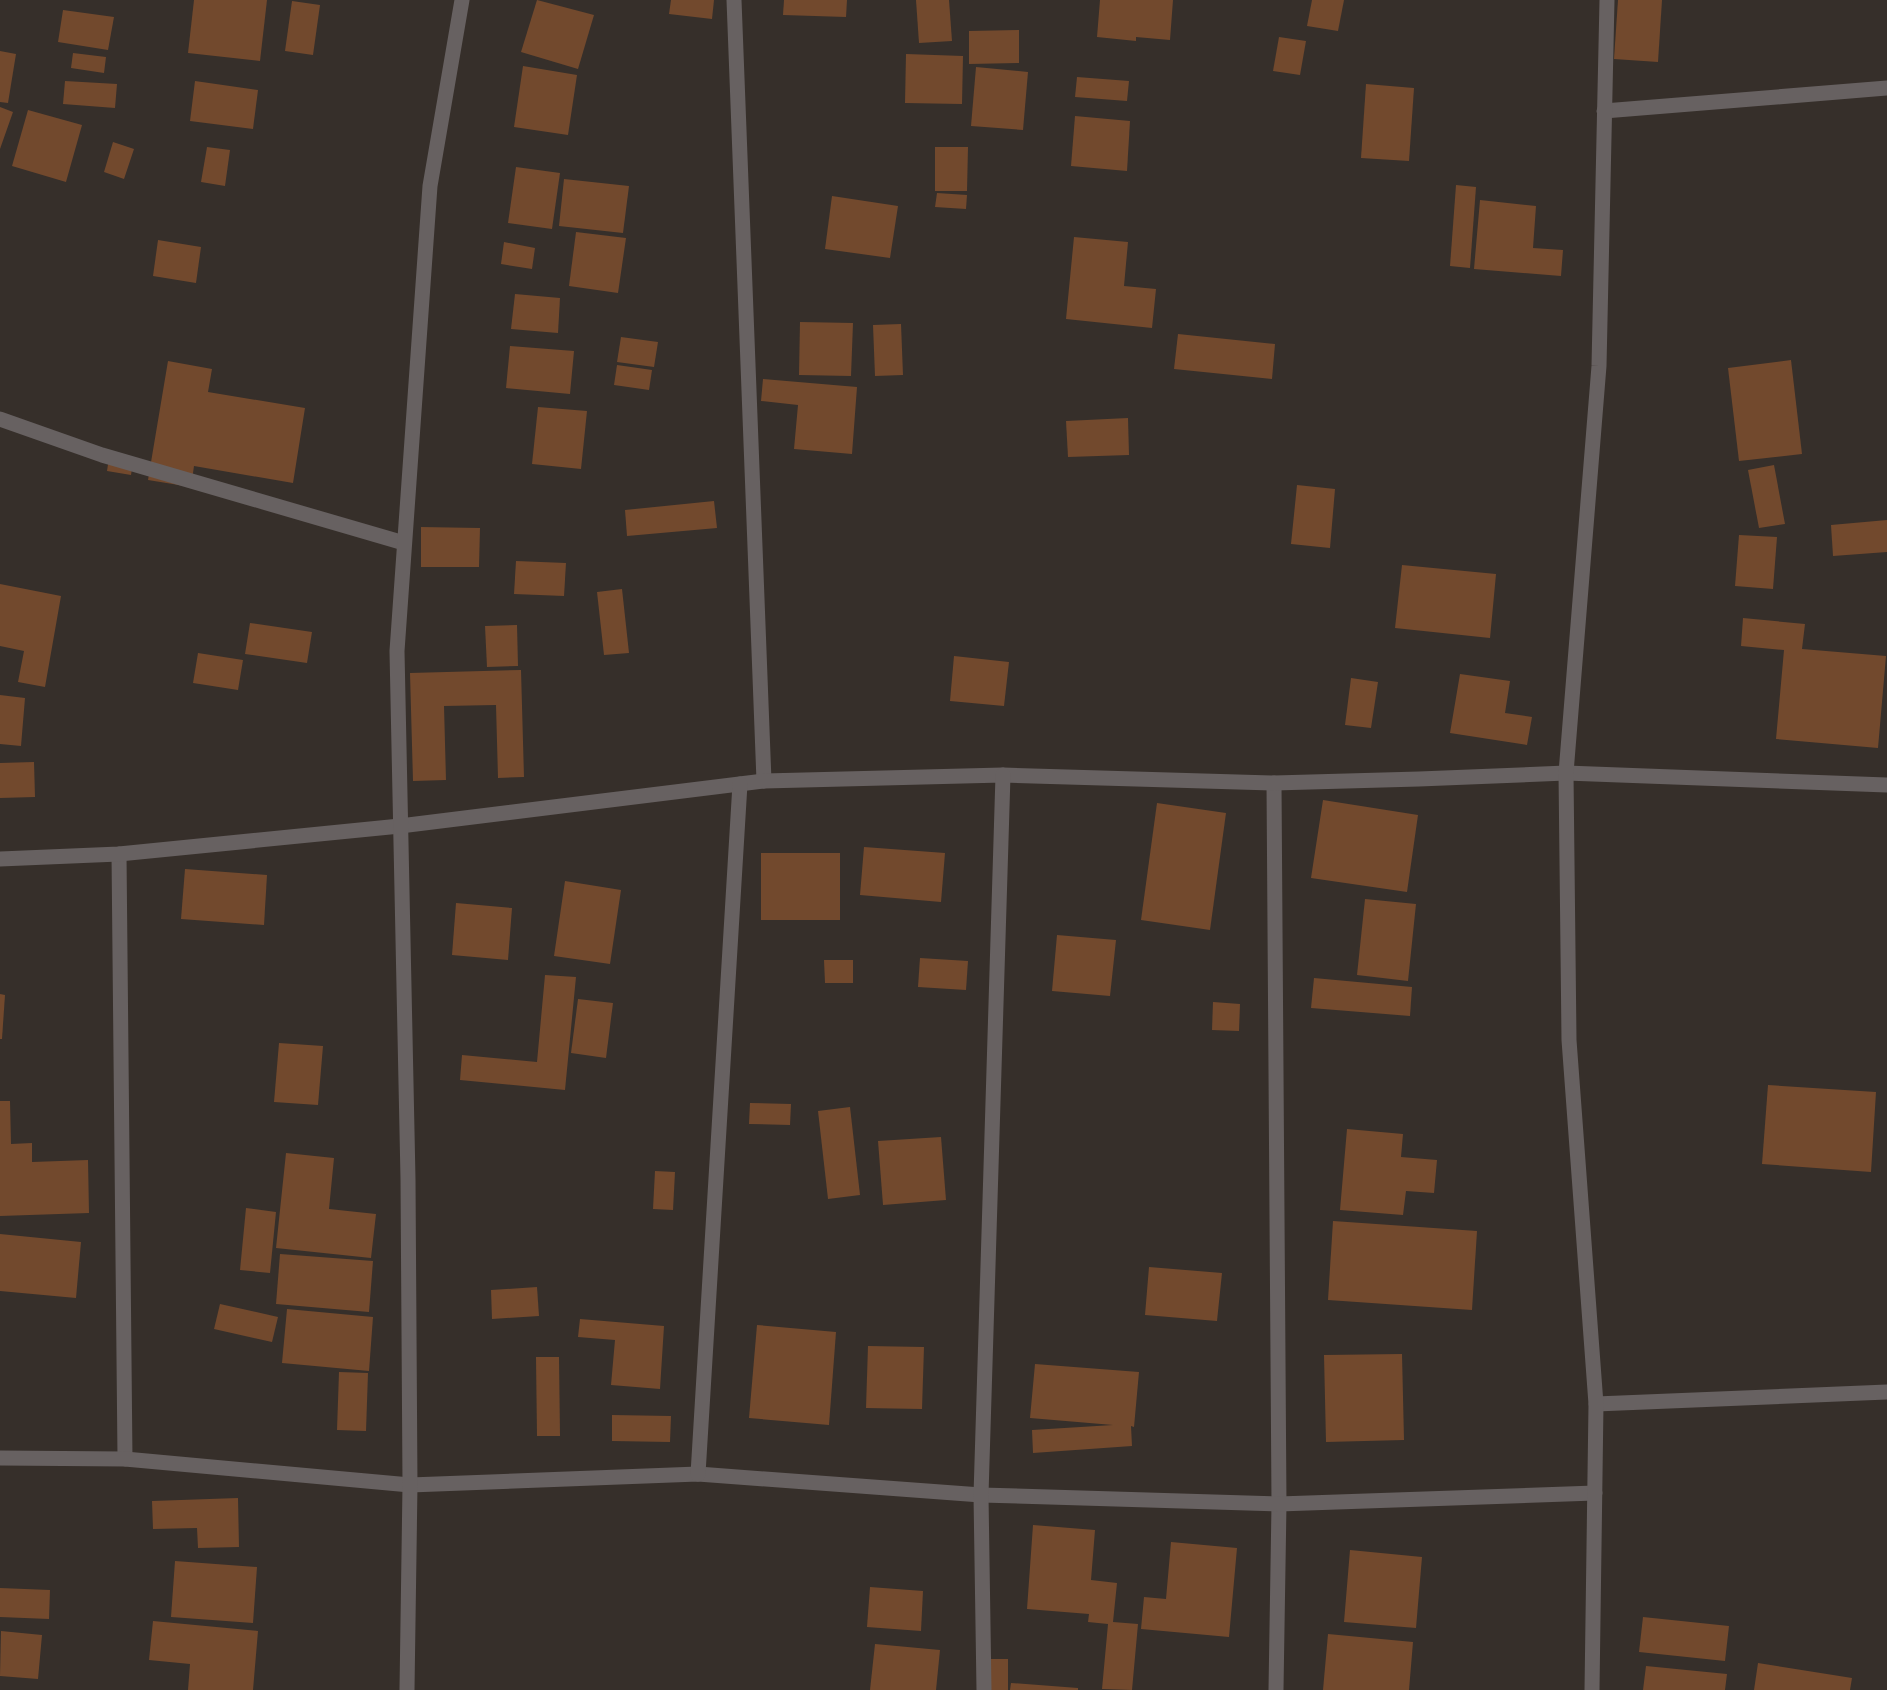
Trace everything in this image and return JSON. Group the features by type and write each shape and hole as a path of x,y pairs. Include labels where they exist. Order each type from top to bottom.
{"street":[{"path":"407,1690 410,1485 408,1179 397,651 430,186 462,0"},
{"path":"734,0 764,781"},
{"path":"1592,1690 1596,1404 1569,1040 1566,773 1599,366 1607,0"},
{"path":"1604,111 1887,88"},
{"path":"0,419 102,455 404,543"},
{"path":"0,859 118,854 400,826 764,781 1003,775 1274,783 1419,780 1566,773 1887,785"},
{"path":"984,1690 981,1496 1003,775"},
{"path":"1274,783 1279,1504 1276,1690"},
{"path":"698,1474 740,784"},
{"path":"118,854 125,1459"},
{"path":"1596,1404 1887,1392"},
{"path":"0,1458 125,1459 410,1485 698,1474 981,1496 1279,1504 1595,1493"}],"building":[{"path":"194,0 267,0 260,61 188,53"},
{"path":"537,0 594,15 578,69 521,52"},
{"path":"671,0 714,0 712,19 669,14"},
{"path":"784,0 847,0 846,17 783,15"},
{"path":"916,0 949,0 952,41 919,43"},
{"path":"1100,0 1173,0 1170,40 1136,37 1136,41 1097,37"},
{"path":"1312,0 1344,0 1338,31 1307,26"},
{"path":"1618,0 1662,0 1658,62 1614,59"},
{"path":"292,1 320,5 313,55 285,51"},
{"path":"63,10 114,17 108,50 58,42"},
{"path":"1019,30 1019,63 969,64 969,31"},
{"path":"1279,37 1306,41 1300,75 1273,71"},
{"path":"0,51 16,54 8,103 0,102"},
{"path":"73,53 106,57 104,73 71,68"},
{"path":"906,54 963,56 962,104 905,103"},
{"path":"523,66 577,75 568,135 514,127"},
{"path":"976,67 1028,72 1023,130 971,126"},
{"path":"1077,77 1129,81 1127,101 1075,97"},
{"path":"65,81 117,84 115,108 63,104"},
{"path":"195,81 258,90 253,129 190,121"},
{"path":"1366,84 1414,88 1409,161 1361,158"},
{"path":"0,107 13,112 0,149"},
{"path":"28,110 82,125 66,182 12,166"},
{"path":"1075,116 1130,121 1127,171 1071,166"},
{"path":"113,142 134,149 124,179 104,172"},
{"path":"207,147 230,150 225,186 201,182"},
{"path":"935,147 968,147 967,191 935,191"},
{"path":"516,167 560,173 552,229 508,223"},
{"path":"564,179 629,186 623,233 559,226"},
{"path":"1456,185 1476,187 1470,268 1450,266"},
{"path":"937,193 967,195 966,209 935,207"},
{"path":"832,196 898,206 890,258 825,249"},
{"path":"1480,200 1536,206 1533,248 1563,250 1561,276 1474,269"},
{"path":"576,232 626,238 618,293 569,286"},
{"path":"1074,237 1128,242 1124,286 1156,289 1152,328 1066,319"},
{"path":"158,240 201,247 196,283 153,276"},
{"path":"504,242 535,248 532,269 501,264"},
{"path":"515,294 560,298 558,333 511,329"},
{"path":"800,322 853,323 851,376 799,375"},
{"path":"901,324 903,375 875,376 873,325"},
{"path":"1178,334 1275,344 1272,379 1174,369"},
{"path":"621,337 658,342 654,367 617,362"},
{"path":"510,346 574,351 570,394 506,388"},
{"path":"1791,360 1802,454 1739,461 1728,368"},
{"path":"168,361 212,369 208,392 305,408 293,483 194,466 191,487 148,480"},
{"path":"617,365 652,370 649,390 614,385"},
{"path":"763,379 857,387 852,454 794,449 798,405 761,401"},
{"path":"538,407 587,411 581,469 532,464"},
{"path":"1128,418 1129,455 1068,457 1066,421"},
{"path":"109,458 133,462 131,475 107,471"},
{"path":"1774,465 1785,524 1759,528 1748,470"},
{"path":"1297,485 1335,489 1330,548 1291,544"},
{"path":"714,501 717,528 627,536 625,510"},
{"path":"1887,520 1887,552 1833,556 1831,525"},
{"path":"421,527 480,528 479,567 421,567"},
{"path":"1739,535 1777,537 1773,589 1735,586"},
{"path":"516,561 566,563 564,596 514,594"},
{"path":"1402,565 1496,574 1490,638 1395,628"},
{"path":"0,584 61,596 45,687 18,682 24,651 0,646"},
{"path":"622,589 629,653 604,655 597,592"},
{"path":"1743,618 1805,624 1802,649 1886,656 1878,748 1776,739 1784,650 1741,646"},
{"path":"250,623 312,632 307,663 245,654"},
{"path":"517,625 518,666 487,667 485,626"},
{"path":"198,653 243,660 238,690 193,683"},
{"path":"954,656 1009,662 1004,706 950,701"},
{"path":"521,670 524,777 498,778 496,705 444,706 446,780 413,781 410,673"},
{"path":"1460,674 1510,681 1505,713 1532,717 1527,745 1450,733"},
{"path":"1351,678 1378,682 1371,728 1345,725"},
{"path":"0,695 25,698 21,746 0,744"},
{"path":"34,762 35,797 0,798 0,763"},
{"path":"1323,800 1418,815 1407,892 1311,878"},
{"path":"1157,803 1226,813 1210,930 1141,920"},
{"path":"864,847 945,853 941,902 860,895"},
{"path":"761,853 840,853 840,920 761,920"},
{"path":"185,869 267,875 264,925 181,919"},
{"path":"565,881 621,890 610,964 554,956"},
{"path":"1365,899 1416,904 1408,981 1357,975"},
{"path":"456,903 512,908 508,960 452,955"},
{"path":"1057,935 1116,940 1110,996 1052,991"},
{"path":"920,958 968,961 966,990 918,987"},
{"path":"824,960 853,960 853,983 825,983"},
{"path":"545,975 576,977 565,1090 460,1080 462,1055 537,1062"},
{"path":"1314,978 1412,987 1410,1016 1311,1008"},
{"path":"0,994 5,995 2,1039 0,1039"},
{"path":"578,999 613,1003 606,1058 571,1053"},
{"path":"1213,1002 1240,1004 1239,1031 1212,1030"},
{"path":"279,1043 323,1046 318,1105 274,1102"},
{"path":"1768,1085 1876,1092 1871,1172 1762,1164"},
{"path":"0,1101 10,1101 11,1144 32,1143 32,1162 88,1160 89,1213 0,1216"},
{"path":"750,1103 791,1104 790,1125 749,1124"},
{"path":"850,1107 860,1195 828,1199 818,1111"},
{"path":"1347,1129 1403,1134 1401,1157 1437,1160 1434,1193 1406,1191 1403,1215 1340,1210"},
{"path":"941,1137 946,1200 883,1205 878,1141"},
{"path":"286,1153 334,1158 329,1209 376,1214 371,1258 276,1248"},
{"path":"655,1171 675,1172 673,1210 653,1209"},
{"path":"246,1208 276,1212 270,1273 240,1270"},
{"path":"1333,1221 1477,1231 1472,1310 1328,1300"},
{"path":"0,1234 81,1242 76,1298 0,1291"},
{"path":"280,1254 373,1261 369,1312 276,1304"},
{"path":"1149,1267 1222,1273 1217,1321 1145,1315"},
{"path":"537,1287 539,1316 492,1319 491,1290"},
{"path":"220,1304 278,1317 272,1342 214,1329"},
{"path":"287,1309 373,1317 369,1371 282,1363"},
{"path":"580,1319 664,1326 660,1389 611,1385 615,1340 578,1337"},
{"path":"757,1325 836,1332 829,1425 749,1418"},
{"path":"868,1346 924,1347 922,1409 866,1408"},
{"path":"1402,1354 1404,1440 1326,1442 1324,1355"},
{"path":"536,1357 559,1357 560,1436 537,1436"},
{"path":"1035,1364 1139,1372 1134,1427 1131,1426 1132,1446 1033,1453 1032,1430 1113,1425 1030,1418"},
{"path":"339,1372 368,1373 366,1431 337,1430"},
{"path":"612,1415 671,1416 670,1442 612,1441"},
{"path":"238,1498 239,1547 198,1548 197,1528 153,1529 152,1501"},
{"path":"1033,1525 1095,1530 1091,1580 1117,1583 1113,1622 1138,1624 1132,1690 1102,1689 1108,1624 1088,1622 1089,1614 1027,1609"},
{"path":"1171,1542 1237,1548 1229,1637 1141,1629 1144,1597 1166,1599"},
{"path":"1350,1550 1422,1557 1416,1628 1344,1622"},
{"path":"175,1561 257,1567 253,1623 171,1617"},
{"path":"870,1587 923,1591 921,1631 867,1627"},
{"path":"0,1588 50,1590 49,1619 0,1617"},
{"path":"1643,1617 1729,1626 1725,1661 1639,1652"},
{"path":"153,1621 258,1631 253,1690 188,1690 190,1664 149,1660"},
{"path":"1,1631 42,1635 38,1679 0,1676"},
{"path":"1328,1634 1413,1642 1409,1690 1323,1690"},
{"path":"875,1644 940,1650 936,1690 870,1690"},
{"path":"990,1659 1008,1659 1008,1690 990,1690"},
{"path":"1758,1663 1852,1678 1850,1690 1754,1690"},
{"path":"1646,1666 1727,1674 1725,1690 1643,1690"},
{"path":"1011,1683 1078,1688 1078,1690 1010,1690"}]}
